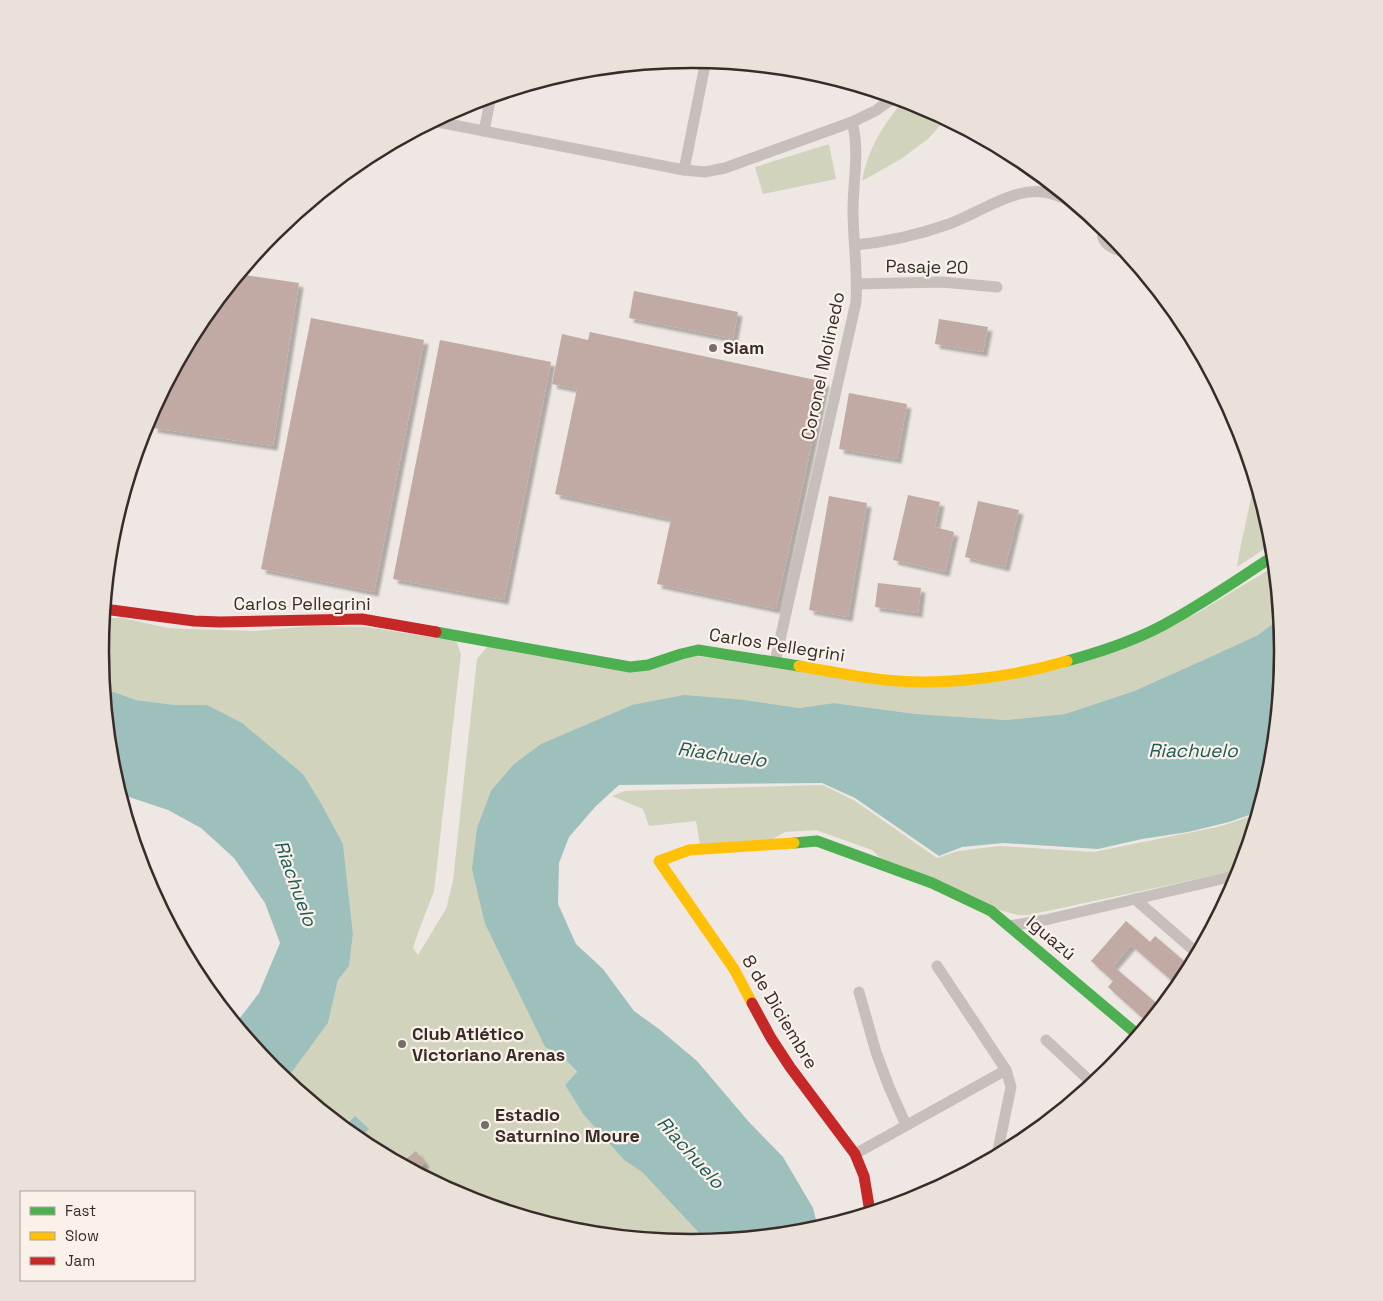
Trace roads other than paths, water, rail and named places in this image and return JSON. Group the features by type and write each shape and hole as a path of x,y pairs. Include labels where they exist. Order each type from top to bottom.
{"street":[{"path":"684,170 704,68"},
{"path":"444,123 684,170 705,172 720,170 852,122 875,111 888,102"},
{"path":"484,131 489,104"},
{"name":"Coronel Molinedo","path":"775,662 856,302 853,186 856,134 852,122"},
{"path":"1042,192 1045,188"},
{"path":"855,245 881,242 922,233 966,217 1016,195 1042,192 1056,196"},
{"path":"1103,237 1107,244 1114,249"},
{"name":"Pasaje 20","path":"857,284 942,282 997,287"},
{"name":"Carlos Pellegrini","path":"110,610 220,622 362,619 630,667 643,667 688,651 698,650 887,680 944,681 999,676 1058,664 1100,652 1134,639 1173,620 1267,560"},
{"name":"Iguazú","path":"659,862 689,850 816,841 932,883 991,911 1133,1031"},
{"name":"8 de Diciembre","path":"659,862 734,969 771,1038 790,1067 855,1154 860,1164 868,1206"},
{"path":"1009,926 1045,920 1229,876"},
{"path":"1135,899 1192,948"},
{"path":"937,966 1006,1070 1011,1087 999,1145"},
{"path":"859,992 876,1052 906,1125"},
{"path":"1046,1040 1087,1079"},
{"path":"855,1154 1006,1070"}],"water":[{"name":"Riachuelo","path":"1273,623 1273,689 1270,727 1251,814 1188,832 1142,839 1098,849 1003,843 962,847 939,856 855,798 822,783 619,785 596,806 569,837 559,863 558,904 576,944 603,969 634,1011 697,1061 749,1122 783,1157 813,1208 816,1220 768,1229 700,1234 642,1172 624,1160 583,1114 565,1085 577,1072 564,1058 545,1047 485,924 472,869 477,828 491,791 513,765 541,744 632,705 684,695 745,700 799,708 834,703 916,714 1006,720 1065,714 1134,691 1258,635"},
{"name":"Riachuelo","path":"110,692 136,700 176,705 207,705 242,723 303,774 343,844 353,934 349,966 338,980 328,1023 291,1074 240,1018 259,993 280,943 265,903 234,858 201,828 168,810 127,797 113,727"},
{"path":"355,1116 369,1129 365,1133 349,1122"}],"place":[{"name":"Siam","path":"713,348"},
{"name":"Club Atlético Victoriano Arenas","path":"402,1044"},
{"name":"Estadio Saturnino Moure","path":"485,1125"}]}
